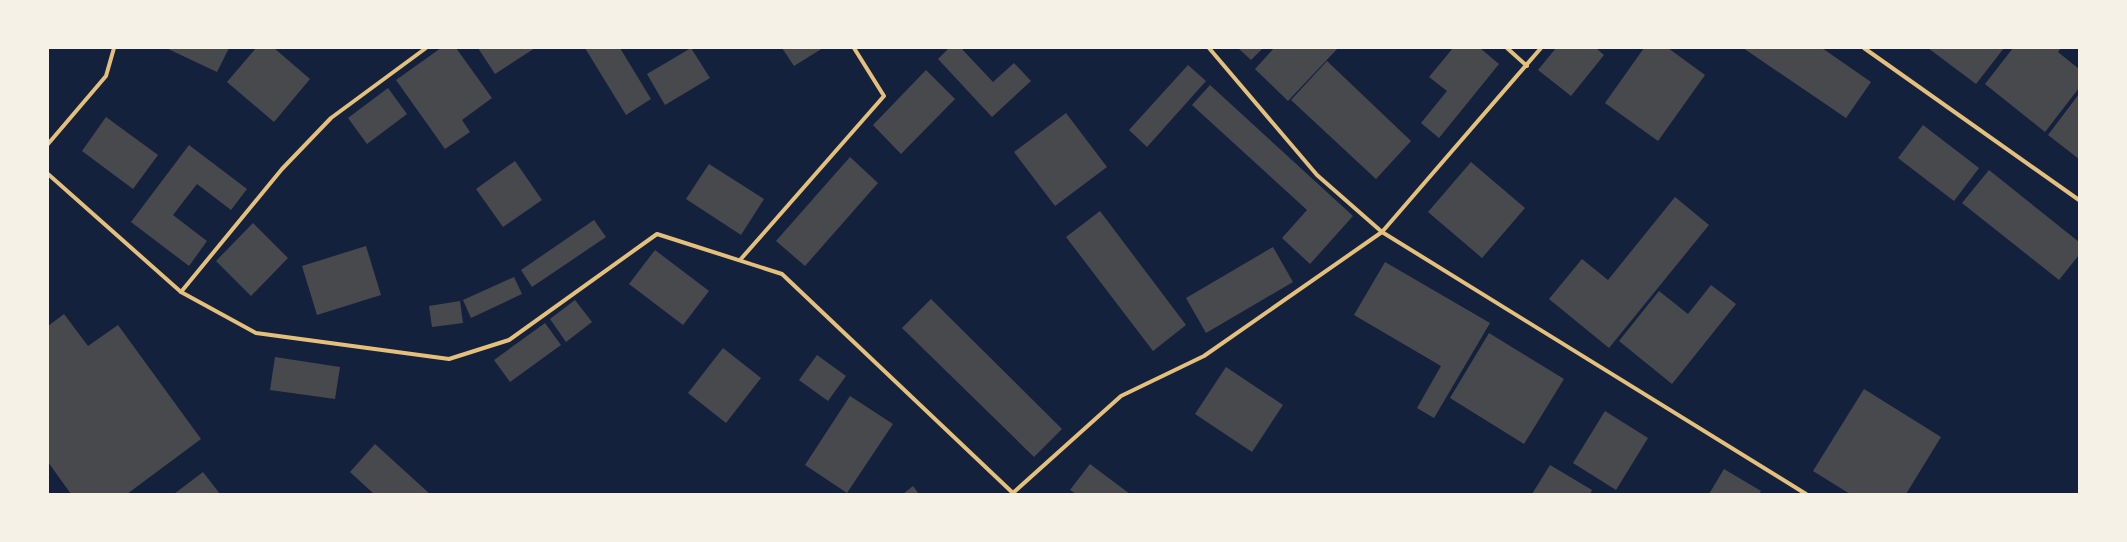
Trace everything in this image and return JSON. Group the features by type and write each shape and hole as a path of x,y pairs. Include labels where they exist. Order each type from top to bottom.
{"street":[{"path":"48,144 106,76 114,48"},
{"path":"181,292 282,169 331,118 426,48"},
{"path":"740,260 884,96 854,48"},
{"path":"1209,48 1317,175 1382,232 1806,494"},
{"path":"1507,48 1527,66"},
{"path":"48,174 181,292 256,333 449,359 509,340 657,234 740,260 782,274 1013,493 1121,396 1204,356 1382,232 1541,48"},
{"path":"1864,48 2079,200"}],"building":[{"path":"166,48 229,48 217,72"},
{"path":"256,48 274,48 310,79 274,122 227,82"},
{"path":"441,48 456,48 492,98 462,120 470,132 445,149 396,80"},
{"path":"478,48 535,48 495,74"},
{"path":"585,48 620,48 651,99 626,115"},
{"path":"691,48 710,78 665,105 647,74"},
{"path":"782,48 823,48 794,66"},
{"path":"949,48 961,48 993,82 1014,63 1031,81 992,117 938,59"},
{"path":"1238,48 1263,48 1251,60"},
{"path":"1274,48 1338,48 1288,101 1255,69"},
{"path":"1453,48 1480,48 1499,64 1439,138 1421,123 1447,91 1429,77"},
{"path":"1556,48 1596,48 1604,55 1571,96 1538,70"},
{"path":"1644,48 1668,48 1705,75 1658,141 1605,103"},
{"path":"1743,48 1822,48 1871,82 1846,118"},
{"path":"1928,48 2004,48 1976,84"},
{"path":"2013,48 2061,48 2058,52 2079,69 2079,88 2045,132 1985,84"},
{"path":"1327,61 1411,141 1376,179 1291,100"},
{"path":"1188,65 1206,81 1147,147 1129,130"},
{"path":"926,70 955,99 901,154 873,125"},
{"path":"1210,85 1353,216 1310,264 1282,238 1307,210 1192,105"},
{"path":"388,88 407,114 367,144 348,118"},
{"path":"2079,94 2079,159 2048,135"},
{"path":"1066,113 1107,167 1055,206 1014,152"},
{"path":"106,117 158,155 133,189 82,151"},
{"path":"1923,125 1979,168 1954,201 1898,158"},
{"path":"189,145 247,189 231,210 197,184 173,215 207,241 189,266 131,222"},
{"path":"850,157 878,183 805,266 776,241"},
{"path":"515,161 542,200 503,227 476,189"},
{"path":"1471,162 1525,208 1482,258 1428,212"},
{"path":"709,164 764,199 741,235 686,199"},
{"path":"1989,170 2079,242 2079,255 2059,280 1962,203"},
{"path":"1675,197 1709,225 1609,348 1549,299 1582,259 1608,280"},
{"path":"1100,211 1186,325 1153,351 1066,237"},
{"path":"594,220 606,237 532,287 521,270"},
{"path":"253,223 288,258 251,296 216,261"},
{"path":"366,246 381,295 317,315 302,266"},
{"path":"1273,247 1293,282 1206,333 1186,298"},
{"path":"655,250 709,291 683,325 629,284"},
{"path":"1385,262 1490,323 1434,418 1417,408 1441,366 1354,315"},
{"path":"514,277 522,294 471,318 463,300"},
{"path":"1711,285 1736,304 1672,384 1619,341 1659,291 1688,314"},
{"path":"931,299 1062,429 1034,457 902,328"},
{"path":"575,300 592,322 566,342 550,319"},
{"path":"460,301 463,323 432,327 429,306"},
{"path":"64,314 88,346 118,325 201,439 127,494 71,494 48,462 48,326"},
{"path":"545,323 561,345 510,382 494,360"},
{"path":"1489,333 1564,379 1524,444 1450,398"},
{"path":"723,348 761,378 726,423 688,393"},
{"path":"817,355 846,376 828,401 799,380"},
{"path":"275,357 340,367 335,399 270,390"},
{"path":"1226,367 1283,405 1252,452 1195,414"},
{"path":"1864,389 1941,437 1906,494 1850,494 1813,471"},
{"path":"850,396 893,424 847,493 805,465"},
{"path":"1605,411 1648,438 1616,490 1573,463"},
{"path":"375,444 430,494 374,494 350,472"},
{"path":"1090,464 1130,494 1076,494 1070,490"},
{"path":"1550,465 1592,490 1590,494 1532,494"},
{"path":"1724,469 1761,491 1759,494 1709,494"},
{"path":"203,472 220,494 174,494"},
{"path":"913,486 919,494 903,494"}]}
